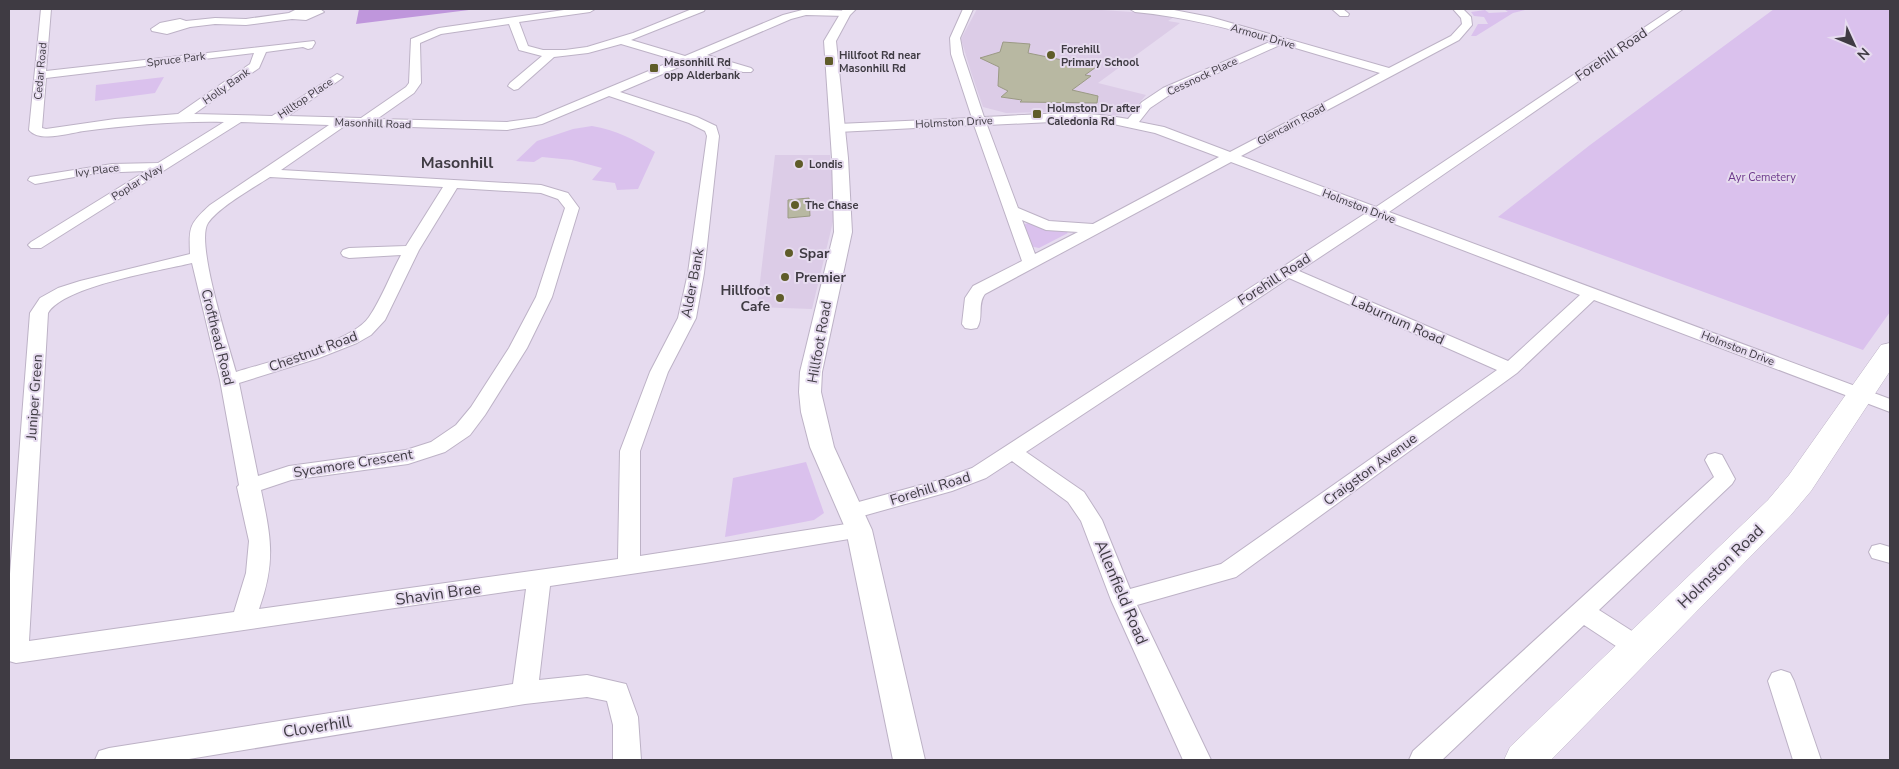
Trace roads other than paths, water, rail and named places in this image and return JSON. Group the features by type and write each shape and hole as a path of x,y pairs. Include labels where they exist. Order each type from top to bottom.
{"main road":[{"name":"Holmston Road","path":"1524,760 1778,508 1876,400 1890,351"}],"street":[{"name":"Cedar Road","path":"37,132 35,130 39,75 46,9"},
{"path":"166,20 156,30 177,30 186,24 218,21 246,22 292,16 296,12 309,9"},
{"path":"364,122 410,90 415,83 415,41 439,31 590,9"},
{"path":"513,20 523,48 539,53 551,54 582,52 700,9"},
{"path":"968,9 955,38 957,54 978,121 1030,262"},
{"name":"Armour Drive","path":"1135,9 1174,13 1210,20 1390,72"},
{"path":"1459,9 1467,9"},
{"name":"Glencairn Road","path":"970,324 973,298 979,290 1455,38 1467,25 1466,17 1459,9"},
{"name":"Forehill Road","path":"856,520 979,473 1377,213 1678,9"},
{"path":"218,21 238,10"},
{"name":"Masonhill Road","path":"37,132 56,133 115,123 181,117 507,126 538,121 798,13 848,11"},
{"name":"Hillfoot Road","path":"848,11 830,41 838,128 843,232 810,372 810,392 822,446 856,520 909,760"},
{"path":"618,40 747,70"},
{"name":"Cessnock Place","path":"1132,123 1146,105 1167,91 1281,41"},
{"name":"Spruce Park","path":"39,75 310,43 308,46"},
{"name":"Holly Bank","path":"181,117 254,66 258,62 261,49"},
{"path":"514,86 551,54"},
{"name":"Hilltop Place","path":"274,120 337,77"},
{"name":"Alder Bank","path":"608,92 693,120 711,129 713,136 696,273 687,318 659,372 630,451 629,566"},
{"name":"Holmston Drive","path":"838,128 1072,117 1104,118 1159,130 1876,400"},
{"name":"Poplar Way","path":"36,245 238,119"},
{"name":"Crofthead Road","path":"242,622 255,589 260,564 260,542 229,380 198,257 197,230 202,220 215,208 342,122"},
{"name":"Ivy Place","path":"35,180 101,168 132,166 159,168"},
{"name":"Sycamore Crescent","path":"248,486 289,473 415,454 438,446 463,430 478,411 518,348 544,297 572,208 568,199 559,193 540,189 269,173"},
{"name":"Chestnut Road","path":"229,380 313,354 351,340 365,331 376,320 411,250 453,183"},
{"name":"Glencairn Road","path":"1013,212 1037,223 1056,227 1094,228"},
{"path":"349,253 411,250"},
{"name":"Juniper Green","path":"16,653 39,313 46,302 64,292 86,284 198,257"},
{"name":"Laburnum Road","path":"1286,271 1510,370"},
{"name":"Craigston Avenue","path":"1123,600 1228,571 1510,370 1592,293"},
{"name":"Allenfield Road","path":"1012,452 1076,497 1091,520 1123,600 1197,760"},
{"path":"1423,760 1725,479 1715,460"},
{"name":"Shavin Brae","path":"16,653 705,555 856,520"},
{"path":"525,693 539,578"},
{"path":"1583,612 1637,647"},
{"path":"1781,680 1806,760"},
{"name":"Cloverhill","path":"109,760 525,693 587,686 617,692 625,713 628,732 627,760"}],"place":[{"name":"Forehill Primary School","path":"1051,55"},
{"name":"Hillfoot Rd near Masonhill Rd","path":"829,61"},
{"name":"Masonhill Rd opp Alderbank","path":"654,68"},
{"name":"Holmston Dr after Caledonia Rd","path":"1037,114"},
{"name":"Londis","path":"799,164"},
{"name":"The Chase","path":"795,205"},
{"name":"Spar","path":"789,253"},
{"name":"Premier","path":"785,277"},
{"name":"Hillfoot Cafe","path":"780,298"}],"district":[{"name":"Masonhill","path":"457,162"}],"park label":[{"name":"Ayr Cemetery","path":"1762,177"}]}
